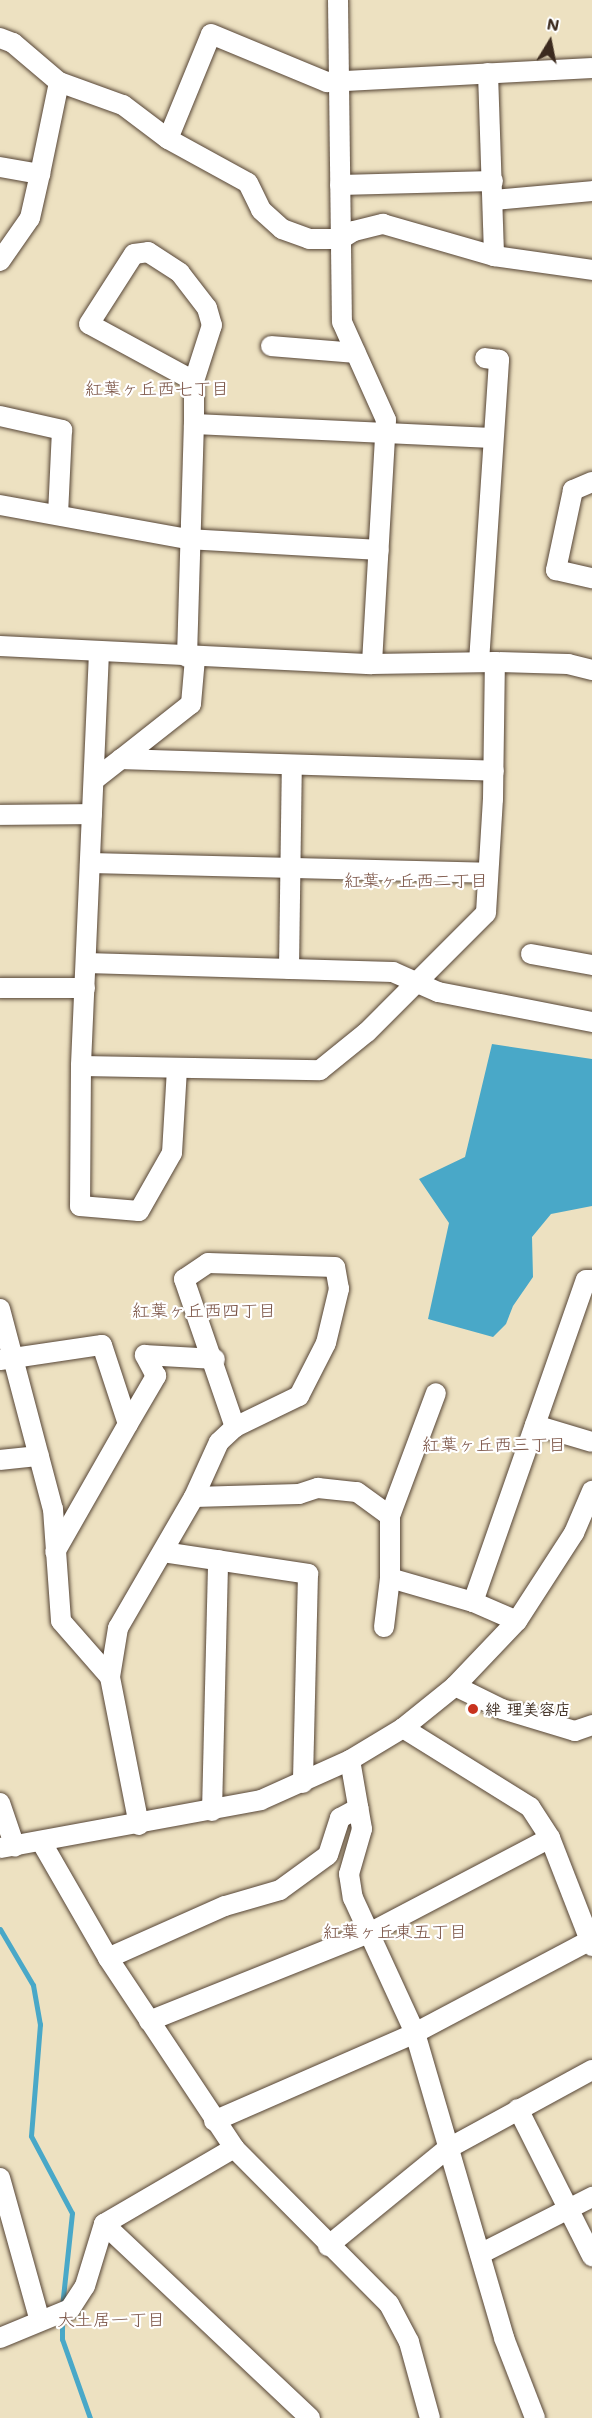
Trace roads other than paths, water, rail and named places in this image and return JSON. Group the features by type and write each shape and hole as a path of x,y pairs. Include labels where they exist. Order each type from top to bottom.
{"street":[{"path":"338,0 342,322 386,420 372,664"},
{"path":"168,139 211,34 327,82 592,68"},
{"path":"0,38 13,43 59,82 123,105 168,139 248,183 261,210 282,229 309,238 341,239 354,231 383,224 494,256 592,270"},
{"path":"488,73 494,191 494,256"},
{"path":"0,261 30,218 59,82"},
{"path":"0,167 40,174"},
{"path":"340,185 494,191 592,191"},
{"path":"94,780 191,704 189,539 194,381 212,325 207,308 180,273 148,252 134,254 89,324 194,381"},
{"path":"271,346 356,353"},
{"path":"81,1066 320,1070 367,1032 413,982 486,913 494,771 487,662 493,438 499,360 485,358"},
{"path":"0,416 62,430 58,515"},
{"path":"194,424 493,438"},
{"path":"592,482 573,490 556,570 592,578"},
{"path":"0,505 189,539 378,550"},
{"path":"0,646 372,664 487,662 568,664 592,670"},
{"path":"99,652 81,1066 80,1206 139,1211 172,1153 177,1069"},
{"path":"121,759 494,771"},
{"path":"289,969 292,766"},
{"path":"0,815 92,814"},
{"path":"90,863 488,873"},
{"path":"531,954 592,965"},
{"path":"86,963 393,972 438,992 592,1022"},
{"path":"0,988 85,988"},
{"path":"139,1825 110,1677 118,1628 194,1497 219,1442 236,1427 299,1396 326,1343 339,1289 335,1267 208,1263 184,1279 215,1359 236,1427"},
{"path":"473,1602 586,1280 592,1280"},
{"path":"0,1309 7,1359 39,1456 53,1509 54,1554 61,1621 110,1677"},
{"path":"7,1359 102,1345 128,1424"},
{"path":"54,1554 156,1376 145,1355 215,1359"},
{"path":"384,1628 390,1578 390,1516 436,1393"},
{"path":"535,1425 592,1442"},
{"path":"0,1460 39,1456"},
{"path":"194,1497 299,1494 318,1488 357,1492 390,1516"},
{"path":"0,1803 8,1847 42,1843 261,1800 350,1760 403,1728 455,1686 517,1621 574,1533 592,1491"},
{"path":"163,1552 308,1574 303,1783"},
{"path":"212,1811 218,1560"},
{"path":"390,1578 473,1602 517,1621"},
{"path":"455,1686 502,1709 575,1731 592,1725"},
{"path":"214,2121 415,2033 591,1944 549,1838 530,1807 403,1728"},
{"path":"350,1760 362,1829 349,1874 353,1898 371,1932 415,2033 504,2338 535,2418"},
{"path":"108,1959 225,1906 280,1890 328,1855 340,1818 359,1808"},
{"path":"149,2021 371,1932 549,1838"},
{"path":"42,1843 108,1959 234,2148 328,2246 388,2304 409,2342 430,2418"},
{"path":"328,2246 447,2149 592,2070"},
{"path":"518,2109 592,2256"},
{"path":"0,2338 55,2315 85,2286 104,2223 234,2148"},
{"path":"0,2178 55,2315"},
{"path":"480,2254 592,2197"},
{"path":"104,2223 310,2418"}],"water":[{"path":"492,1044 592,1059 592,1206 551,1214 532,1237 533,1277 513,1306 506,1324 493,1337 428,1319 449,1223 419,1179 465,1157"}],"waterway":[{"path":"0,1929 33,1985 40,2024 31,2136 72,2213 62,2307"},
{"path":"62,2316 62,2339 90,2418"}],"place":[{"name":"絆 理美容店","path":"473,1709"}],"district":[{"name":"紅葉ヶ丘西七丁目","path":"157,388"},
{"name":"紅葉ヶ丘西二丁目","path":"416,880"},
{"name":"紅葉ヶ丘西四丁目","path":"204,1310"},
{"name":"紅葉ヶ丘西三丁目","path":"494,1444"},
{"name":"紅葉ヶ丘東五丁目","path":"395,1931"},
{"name":"大土居一丁目","path":"111,2319"}]}
